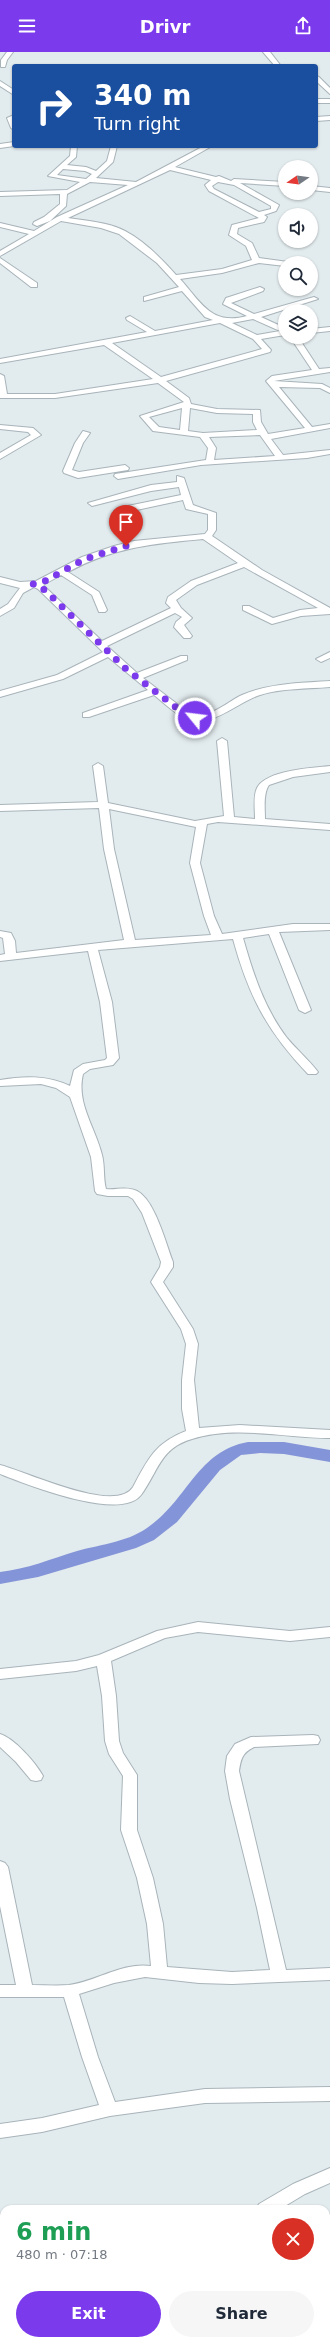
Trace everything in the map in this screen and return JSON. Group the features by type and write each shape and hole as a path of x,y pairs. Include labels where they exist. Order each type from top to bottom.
{"street":[{"path":"2,66 4,60 10,52"},
{"path":"266,52 277,64"},
{"path":"318,79 330,92"},
{"path":"0,83 12,92"},
{"path":"318,101 330,101"},
{"path":"0,118 12,117"},
{"path":"318,118 330,118"},
{"path":"0,146 12,144"},
{"path":"74,148 73,157 52,176 88,181 136,184"},
{"path":"0,194 63,192 88,181 97,174 110,162 114,148"},
{"path":"0,246 170,168 205,148"},
{"path":"61,167 86,169 97,174"},
{"path":"170,168 220,178 236,184 275,205 274,210 259,214"},
{"path":"220,178 208,185 211,190 259,214 263,220 236,227 233,235 249,245 256,260"},
{"path":"227,181 278,184"},
{"path":"318,189 330,190"},
{"path":"0,254 61,208 64,205 63,192"},
{"path":"0,376 1,396 55,396 160,380 267,350 256,337 208,315 160,261 122,232 102,226 60,219"},
{"path":"0,224 31,232"},
{"path":"0,260 34,285"},
{"path":"175,277 223,270 256,260 269,260 278,262"},
{"path":"148,299 184,288"},
{"path":"260,289 229,300 227,304 278,329"},
{"path":"0,361 221,321 232,322 314,299"},
{"path":"130,318 155,334"},
{"path":"318,330 330,329"},
{"path":"256,337 278,333"},
{"path":"104,341 186,400 188,403 185,405 184,433"},
{"path":"299,344 317,372"},
{"path":"310,429 270,381 272,378 330,370"},
{"path":"272,384 322,386 330,391"},
{"path":"280,456 264,434 257,422 257,412 217,411 185,405 144,415 156,429 203,435 264,434 330,426"},
{"path":"0,427 30,430 37,435 0,457"},
{"path":"86,433 67,471 78,475 125,468"},
{"path":"203,435 212,448 210,462"},
{"path":"118,476 159,468 178,467 210,462 280,456 317,455 330,452"},
{"path":"178,467 189,508 212,513 212,530 207,537"},
{"path":"92,503 151,488 182,484"},
{"path":"118,511 185,497"},
{"path":"0,580 20,585 43,582 85,559 134,544 207,537 246,563 329,610"},
{"path":"187,636 179,627 179,624 187,618 176,609 176,606 171,603 170,599 194,583 246,563"},
{"path":"61,571 96,594 102,610"},
{"path":"1,612 11,606 20,591 33,584 41,587 136,677 186,715 195,718 216,715 232,704 270,688 330,684"},
{"path":"246,608 272,622 300,613 329,610"},
{"path":"102,645 176,609"},
{"path":"0,694 60,677 110,652"},
{"path":"136,677 184,658"},
{"path":"86,715 155,691"},
{"path":"222,741 229,820"},
{"path":"98,766 102,805 108,829 113,870 130,943"},
{"path":"260,823 262,789 267,783 289,775 330,769"},
{"path":"0,808 102,805 202,824 218,819 330,827"},
{"path":"202,824 195,863 209,916 218,938"},
{"path":"0,934 7,935 10,941 5,958 92,946 218,938 300,927 330,927"},
{"path":"273,930 305,1010"},
{"path":"237,936 249,980 271,1025 288,1048 312,1072"},
{"path":"92,946 106,1002 113,1058 109,1063 82,1068 78,1072 76,1080 80,1117 91,1138 97,1159 101,1191 106,1193 129,1192 135,1194 144,1203 167,1262 166,1268 158,1278 157,1282 187,1330 192,1344 188,1394 193,1434"},
{"path":"0,1083 30,1079 56,1084 78,1097"},
{"path":"56,1084 76,1080"},
{"path":"0,1469 60,1491 102,1501 122,1500 131,1497 140,1486 158,1452 169,1443 193,1434 235,1430 303,1435 330,1434"},
{"path":"0,1674 76,1666 103,1659 162,1634 198,1627 290,1636 330,1632"},
{"path":"103,1659 109,1696 112,1741 116,1754 130,1775 129,1830 145,1878 154,1924 160,1973"},
{"path":"0,1739 21,1758 36,1776"},
{"path":"279,1976 265,1908 238,1806 232,1771 234,1756 240,1748 251,1742 313,1740"},
{"path":"0,1867 25,1991"},
{"path":"0,1991 70,1991 126,1974 145,1971 212,1978 330,1974"},
{"path":"70,1991 90,2057 109,2109"},
{"path":"0,2131 42,2125 109,2109 205,2096 330,2094"},
{"path":"272,2205 299,2189 330,2175"}],"waterway":[{"path":"0,1578 21,1575 82,1556 130,1544 148,1536 171,1518 214,1466 225,1456 237,1450 272,1447 330,1456"}],"route":[{"path":"126,546 85,559 43,582 33,584 41,587 48,593 126,669 186,715 195,718"}]}
